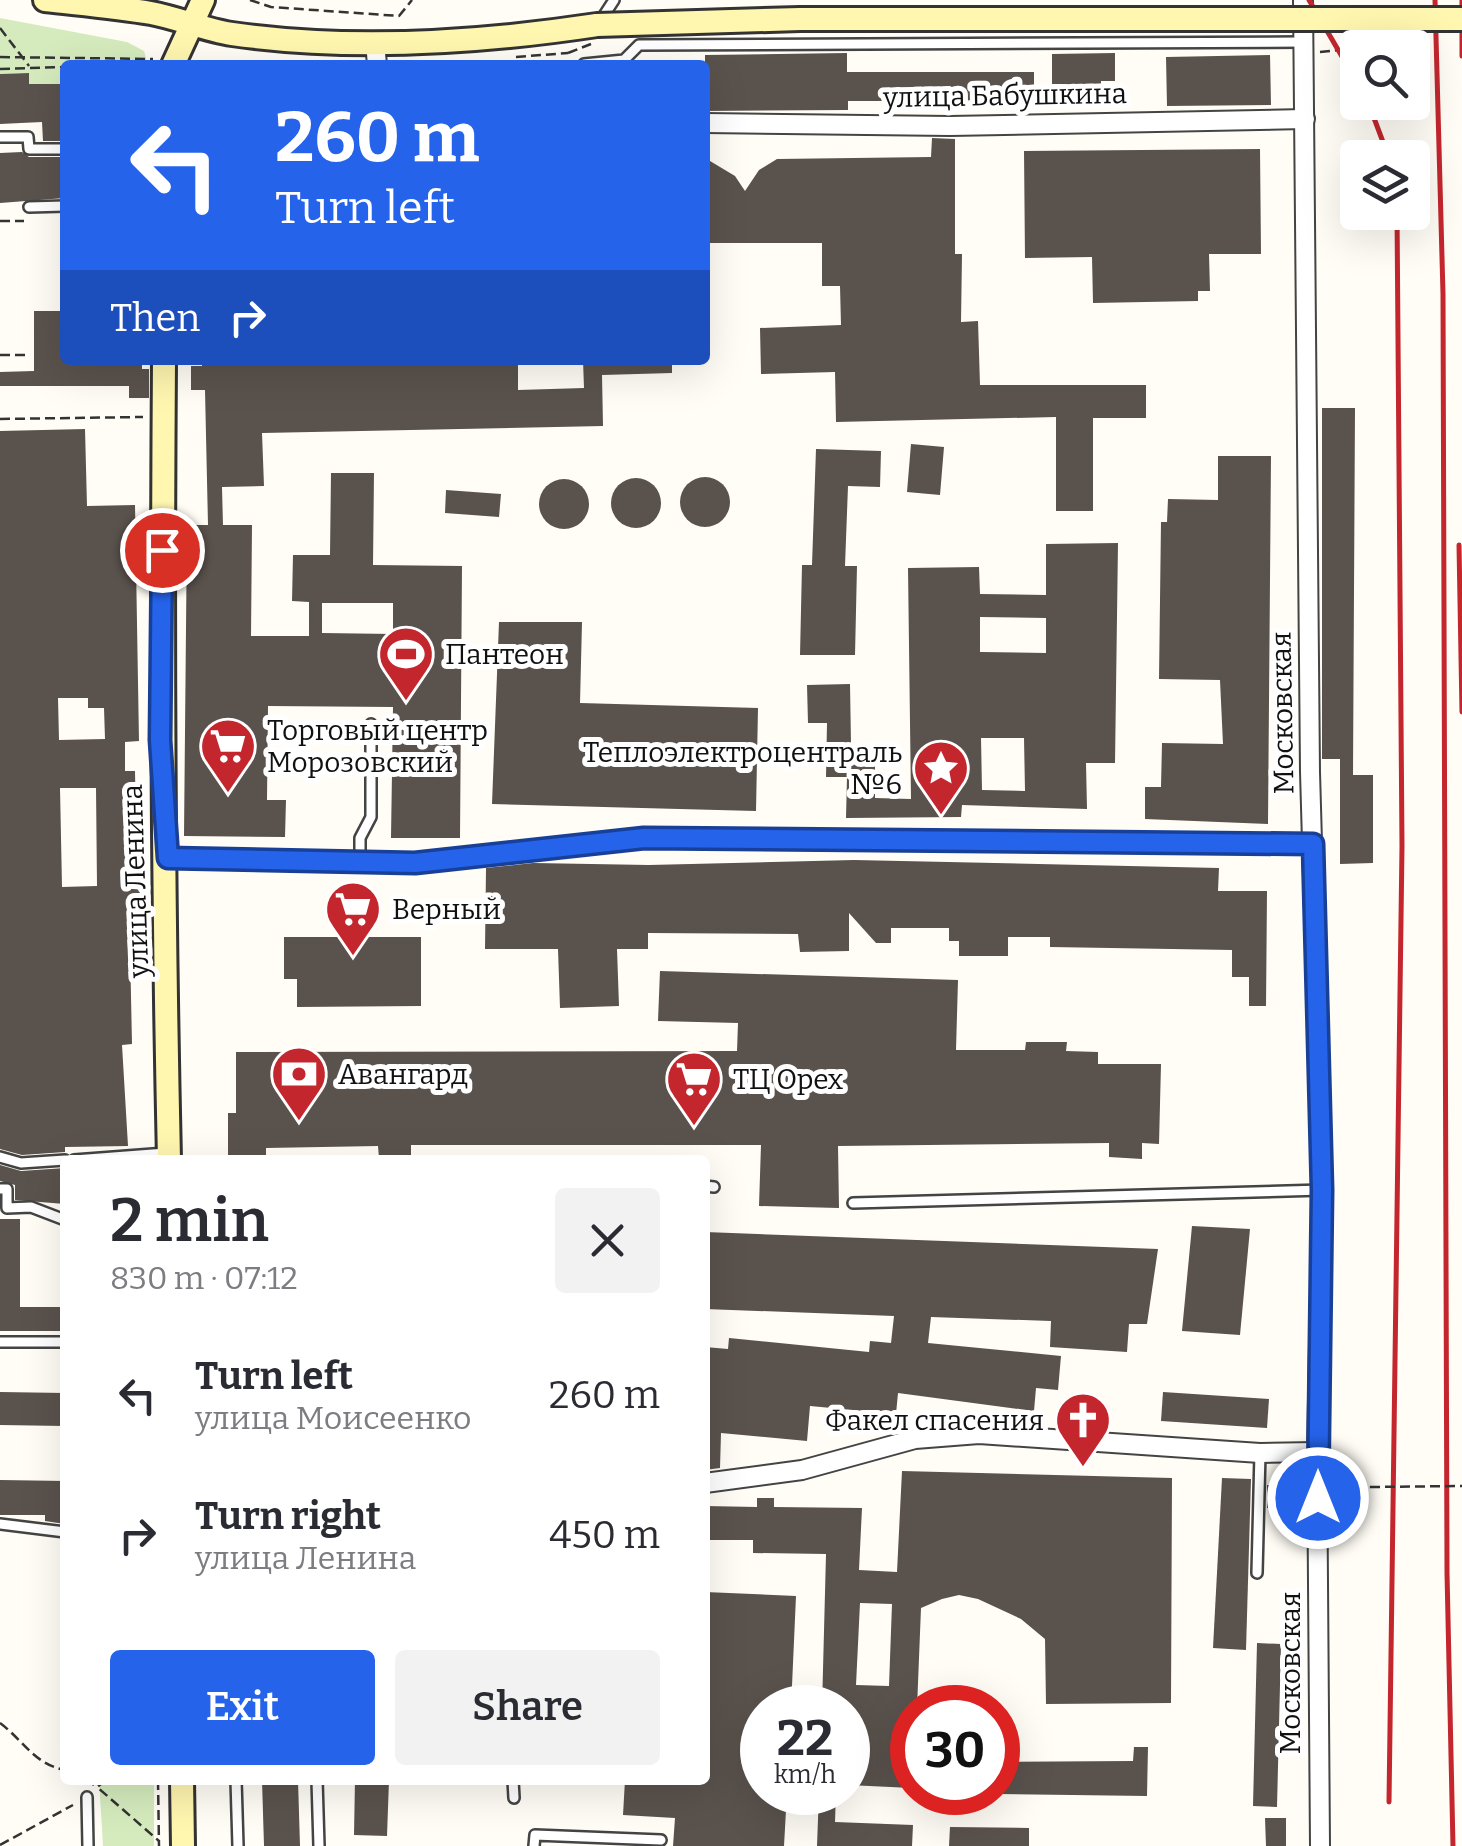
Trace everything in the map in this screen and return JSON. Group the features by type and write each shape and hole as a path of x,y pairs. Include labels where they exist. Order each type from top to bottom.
{"main road":[{"path":"45,0 194,22 227,34 376,54 540,36 598,25 820,19 1462,19"},
{"path":"166,60 194,22 202,0"},
{"name":"улица Ленина","path":"164,365 160,740 168,858 169,1155"},
{"path":"182,1785 183,1846"}],"street":[{"name":"Московская","path":"1303,0 1313,844 1322,1190 1317,1456 1320,1846"},
{"name":"улица Бабушкина","path":"710,123 950,126 1305,120"},
{"path":"168,858 415,863 644,838 1313,844"},
{"path":"710,1482 802,1470 915,1439 979,1434 1317,1456"}],"lane":[{"path":"598,25 614,0"},
{"path":"624,60 639,45 1302,49"},
{"path":"0,137 28,137 29,149 60,148"},
{"path":"30,207 60,206"},
{"path":"360,862 360,838 370,817 371,724"},
{"path":"0,1156 22,1163 60,1160"},
{"path":"0,1189 8,1189 7,1208 31,1208 60,1218"},
{"path":"853,1203 1322,1190"},
{"path":"0,1342 60,1342"},
{"path":"1257,1573 1260,1452"},
{"path":"0,1524 60,1531"},
{"path":"236,1785 238,1846"},
{"path":"317,1785 319,1846"},
{"path":"513,1785 514,1798"},
{"path":"87,1797 88,1846"},
{"path":"534,1846 536,1834 660,1840"}],"path":[{"path":"250,0 271,7 400,16 412,0"},
{"path":"0,28 30,68"},
{"path":"1302,49 1340,47"},
{"path":"0,57 94,60"},
{"path":"0,69 60,67"},
{"path":"0,221 30,220"},
{"path":"0,354 26,356"},
{"path":"0,419 153,416"},
{"path":"1317,1456 1340,1456 1340,1486 1462,1486"},
{"path":"0,1723 34,1759 60,1768"},
{"path":"98,1785 160,1844"},
{"path":"158,1785 160,1844"},
{"path":"0,1845 87,1797"}],"green space":[{"path":"0,18 127,42 144,51 147,60 60,60 60,84 29,84 29,73 0,74"},
{"path":"99,1785 154,1785 154,1846 103,1846"}],"building":[{"path":"847,53 847,72 1034,72 1034,101 848,101 848,110 710,111 710,60 705,60 705,55"},
{"path":"1115,53 1115,81 1101,81 1101,101 1063,101 1063,84 1052,84 1052,54"},
{"path":"1270,55 1271,105 1167,106 1166,57"},
{"path":"29,73 29,84 60,84 60,141 43,141 42,122 0,124 0,74"},
{"path":"932,138 955,139 955,254 962,254 961,322 978,321 980,385 1146,385 1146,418 1093,418 1093,511 1056,511 1056,417 836,422 835,372 761,374 760,328 841,325 840,286 822,286 822,243 710,243 710,161 735,176 745,191 759,170 777,159 931,157"},
{"path":"1260,149 1261,254 1209,254 1210,291 1198,291 1198,301 1093,303 1092,257 1025,258 1024,151"},
{"path":"0,153 60,157 60,198 0,203"},
{"path":"34,311 60,311 60,365 142,365 142,369 149,369 149,398 129,398 129,386 0,386 0,372 34,371"},
{"path":"518,365 518,390 584,388 583,365 672,365 672,373 602,375 603,426 262,433 264,486 222,487 223,525 252,525 251,636 309,636 309,602 292,601 293,555 330,555 331,473 374,473 373,565 462,566 460,838 391,838 393,707 268,706 267,800 286,800 285,837 184,836 187,525 208,525 205,390 191,390 191,366","holes":["322,603 393,603 393,634 322,633"]},
{"path":"1322,408 1355,408 1353,775 1373,775 1373,863 1340,864 1340,759 1322,759"},
{"path":"85,429 87,506 135,505 139,741 125,742 125,771 135,771 137,885 142,885 142,900 129,900 132,1044 122,1045 128,1146 65,1147 65,1152 22,1155 0,1149 0,431","holes":["58,698 88,698 88,708 104,708 105,739 59,740","60,788 96,788 97,886 62,887"]},
{"path":"911,444 944,447 940,495 907,492"},
{"path":"816,449 881,451 880,487 848,486 845,566 857,566 855,655 800,655 802,565 812,565"},
{"path":"1218,456 1271,456 1268,824 1145,819 1145,787 1161,787 1162,743 1223,744 1220,680 1159,679 1161,522 1167,522 1168,499 1218,500"},
{"path":"705,477 723,484 730,502 723,520 705,527 687,520 680,502 687,484"},
{"path":"636,478 654,485 661,503 654,521 636,528 618,521 611,503 618,485"},
{"path":"564,479 582,486 589,504 582,522 564,529 546,522 539,504 546,486"},
{"path":"446,490 501,494 499,517 445,513"},
{"path":"1118,543 1115,763 1086,763 1087,809 962,805 961,817 846,818 847,777 826,777 827,723 808,723 807,685 850,684 851,744 875,744 875,798 911,799 908,568 979,567 980,594 1046,595 1046,544","holes":["980,617 1046,618 1046,653 980,652","981,738 1024,738 1025,791 982,790"]},
{"path":"499,622 582,622 580,703 758,708 756,811 492,804"},
{"path":"854,860 1219,868 1218,891 1267,891 1266,1006 1249,1006 1249,977 1232,977 1232,950 1050,947 1050,937 1008,937 1008,956 959,956 959,941 949,941 949,928 891,928 891,943 876,943 849,913 849,951 800,952 798,934 648,933 648,949 617,949 619,1006 560,1008 558,949 485,949 486,868 533,863 649,865"},
{"name":"Верный","path":"284,937 421,937 421,1006 297,1007 297,979 284,979"},
{"name":"ТЦ Орех","path":"660,971 958,980 956,1050 1025,1050 1026,1042 1067,1042 1066,1051 1098,1052 1098,1064 1161,1064 1159,1144 1142,1143 1142,1159 1109,1157 1109,1143 838,1146 839,1208 759,1206 761,1145 411,1145 411,1155 379,1155 378,1146 266,1148 266,1155 228,1155 228,1113 236,1113 236,1052 737,1051 738,1023 658,1021"},
{"path":"0,1165 21,1171 60,1168 60,1204 15,1200 15,1185 0,1181"},
{"path":"0,1219 20,1219 20,1307 60,1307 60,1331 0,1331"},
{"path":"1192,1226 1250,1229 1240,1335 1182,1331"},
{"path":"710,1232 1158,1249 1147,1324 1129,1324 1127,1352 1050,1347 1051,1321 931,1317 928,1343 1061,1356 1058,1390 1036,1388 1034,1411 898,1393 896,1414 810,1406 807,1441 721,1433 720,1468 710,1469 710,1347 728,1349 729,1338 869,1352 870,1341 891,1343 894,1316 710,1309"},
{"path":"0,1392 60,1393 60,1426 0,1425"},
{"path":"1163,1392 1269,1399 1267,1428 1161,1421"},
{"path":"902,1471 1172,1478 1171,1703 1046,1704 1045,1639 1021,1619 978,1599 959,1595 942,1599 921,1608 918,1685 890,1685 890,1787 870,1786 870,1685 889,1686 892,1604 860,1603 856,1685 823,1685 826,1554 753,1553 753,1540 710,1540 710,1506 757,1507 757,1498 774,1498 774,1507 862,1508 859,1570 897,1572"},
{"path":"1222,1478 1251,1479 1246,1650 1213,1648"},
{"path":"0,1480 60,1481 60,1523 45,1521 45,1515 0,1515"},
{"path":"1267,1485 1298,1487 1296,1511 1267,1508"},
{"path":"710,1592 796,1596 792,1685 740,1685 740,1815 786,1815 784,1846 673,1846 675,1818 623,1815 625,1785 710,1785"},
{"path":"1257,1643 1281,1644 1277,1807 1253,1806"},
{"path":"1134,1747 1148,1747 1147,1796 1020,1794 1020,1762 1133,1761"},
{"path":"262,1785 298,1785 300,1846 264,1846"},
{"path":"355,1785 389,1785 387,1836 354,1835"},
{"path":"818,1815 835,1815 835,1822 913,1825 912,1846 817,1846"},
{"path":"1265,1818 1286,1818 1286,1846 1266,1846"},
{"path":"950,1827 1029,1828 1029,1846 949,1846"}],"railway":[{"path":"1309,0 1340,53"},
{"path":"1435,0 1443,294 1447,1573 1453,1846"},
{"path":"1462,0 1462,56"},
{"path":"1375,120 1382,140"},
{"path":"1389,1802 1402,846 1397,230"},
{"path":"1459,545 1462,712"}],"place":[{"name":"Пантеон","path":"406,703"},
{"name":"Торговый центр Морозовский","path":"228,795"},
{"name":"Теплоэлектроцентраль №6","path":"941,817"},
{"name":"Верный","path":"353,958"},
{"name":"Авангард","path":"299,1123"},
{"name":"ТЦ Орех","path":"694,1128"},
{"name":"Факел спасения","path":"1083,1469"}],"route":[{"path":"162,550 160,740 168,858 415,863 644,838 1313,844 1322,1190 1318,1498"}]}
